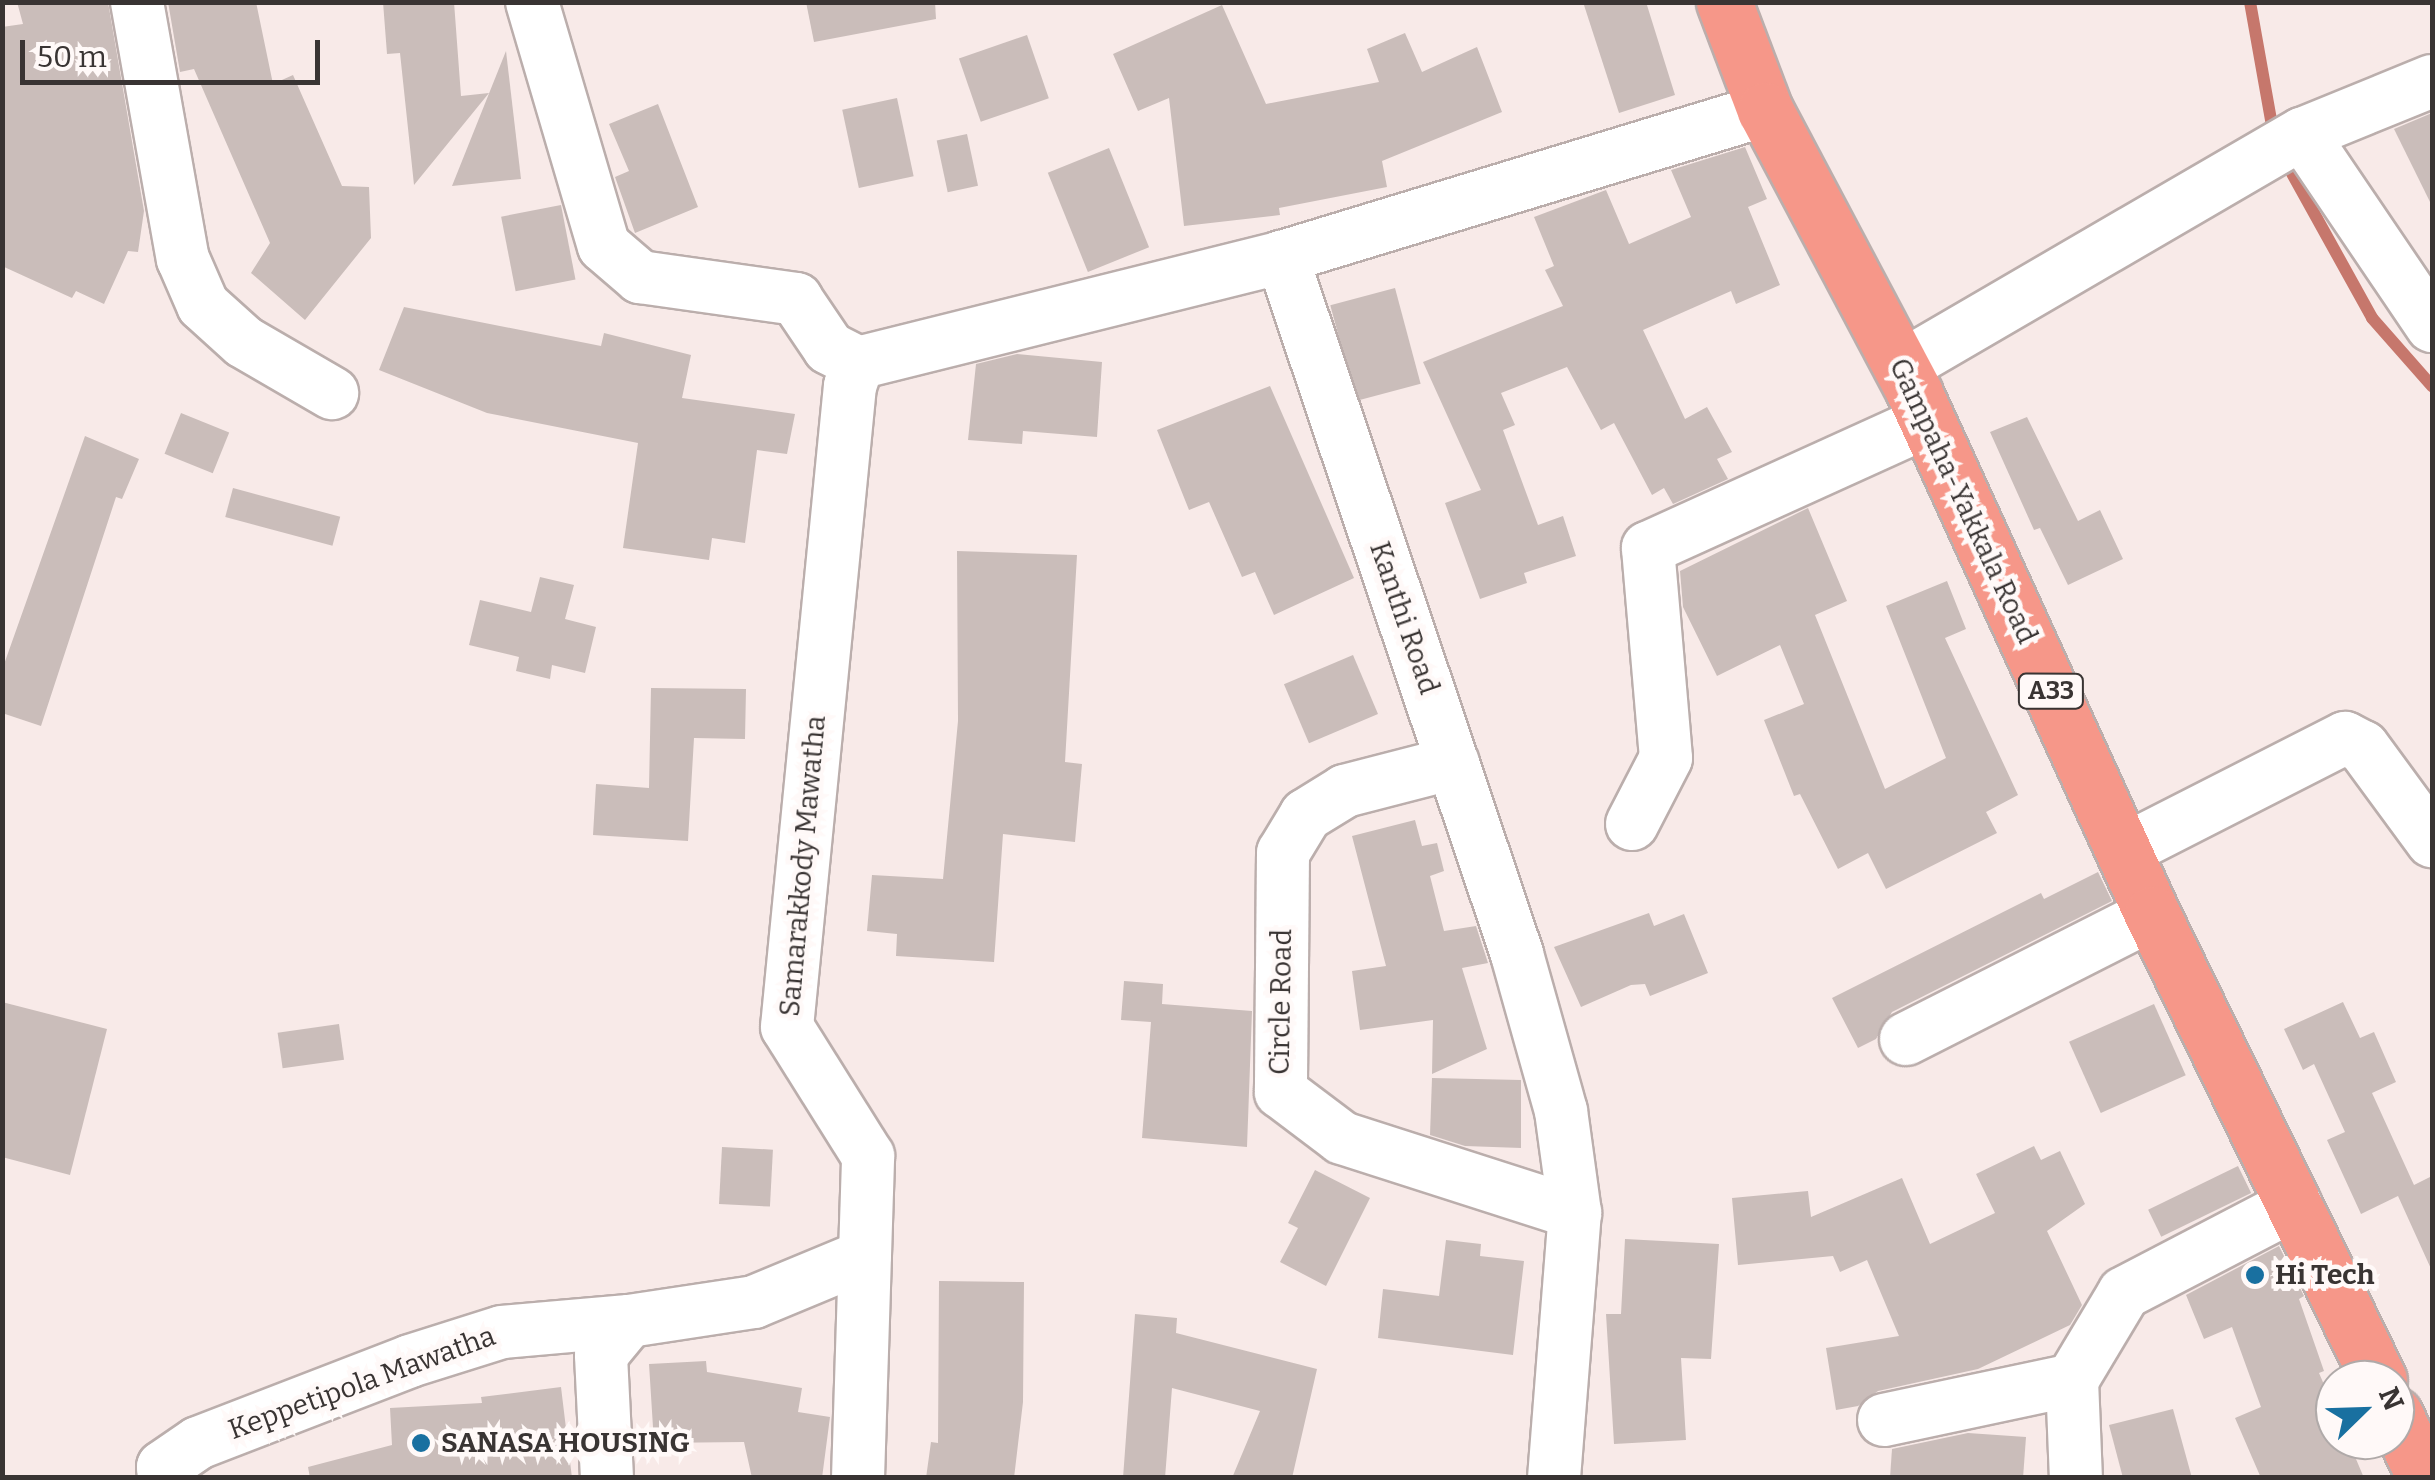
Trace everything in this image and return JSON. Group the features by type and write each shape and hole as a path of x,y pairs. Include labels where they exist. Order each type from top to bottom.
{"highway":[{"name":"Gampaha-Yakkala Road","path":"1724,2 1765,110 1901,367 2126,850 2152,914 2368,1360"}],"street":[{"path":"138,2 182,259 203,305 244,342 332,393"},
{"path":"532,2 604,246 640,277 796,298 829,348 858,363 1282,257 1765,110"},
{"path":"1901,367 2302,134 2432,81"},
{"path":"2302,134 2431,321"},
{"name":"Kanthi Road","path":"1282,257 1453,763 1562,1111 1575,1213 1554,1478"},
{"name":"Samarakkody Mawatha","path":"858,363 850,386 787,1027 868,1156 858,1478"},
{"path":"1632,824 1666,758 1648,548 1926,422"},
{"path":"2126,850 2345,738 2363,748 2432,841"},
{"name":"Circle Road","path":"1453,763 1345,791 1306,815 1283,853 1281,1092 1342,1138 1575,1213"},
{"path":"1906,1039 2152,914"},
{"path":"2076,1478 2072,1380 2124,1293 2294,1204"},
{"name":"Keppetipola Mawatha","path":"163,1472 198,1443 484,1338 754,1302 865,1256"},
{"path":"607,1478 602,1354 629,1320"},
{"path":"1884,1420 2072,1380"}],"building":[{"path":"17,2 108,2 144,211 138,252 128,251 104,304 76,291 72,298 2,266 2,27 23,24"},
{"path":"168,2 256,2 273,84 293,75 342,186 369,187 371,238 305,320 251,273 270,243 194,69 180,72"},
{"path":"383,2 454,2 461,96 489,93 414,185 400,53 387,54"},
{"path":"806,2 935,2 936,19 814,42"},
{"path":"1583,2 1646,2 1675,95 1619,113"},
{"path":"1222,5 1266,104 1379,82 1367,49 1405,33 1422,72 1477,47 1502,112 1382,161 1387,187 1279,208 1280,215 1184,226 1169,98 1138,111 1113,54"},
{"path":"1027,35 1049,98 981,122 959,58"},
{"path":"506,51 521,179 452,186"},
{"path":"897,98 914,176 859,188 842,110"},
{"path":"658,104 698,207 635,233 615,177 629,171 609,124"},
{"path":"2432,113 2432,206 2394,129"},
{"path":"967,134 978,186 948,192 937,140"},
{"path":"1745,147 1767,199 1748,207 1780,285 1736,304 1731,291 1643,330 1685,419 1707,407 1732,452 1717,459 1728,479 1673,504 1664,488 1652,495 1614,423 1601,430 1567,367 1501,393 1515,425 1503,430 1538,525 1563,516 1576,556 1524,573 1527,583 1480,599 1445,503 1481,490 1423,362 1563,306 1545,270 1554,266 1534,217 1606,190 1629,244 1691,217 1671,170"},
{"path":"1109,148 1149,247 1088,272 1048,173"},
{"path":"561,205 576,280 516,291 501,217"},
{"path":"1395,288 1421,384 1356,401 1330,305"},
{"path":"404,307 601,346 604,333 691,355 682,398 795,414 787,454 757,450 745,543 712,538 709,560 623,548 638,443 487,413 379,370"},
{"path":"1017,354 1102,362 1097,437 1023,431 1022,444 968,440 976,364"},
{"path":"1270,386 1354,578 1274,615 1255,572 1242,577 1209,502 1189,510 1157,430"},
{"path":"181,413 229,432 213,473 165,454"},
{"path":"2027,417 2078,521 2100,510 2123,559 2068,585 2040,528 2034,530 1990,432"},
{"path":"85,436 139,459 122,499 116,497 41,726 2,713 2,670"},
{"path":"233,488 340,517 332,546 225,517"},
{"path":"1808,508 1847,601 1815,615 1885,789 1946,758 1886,606 1947,581 1966,629 1945,638 2018,795 1986,812 1997,833 1886,889 1868,853 1838,869 1800,794 1794,796 1764,720 1804,704 1780,645 1717,676 1683,607 1680,571"},
{"path":"957,551 1077,555 1065,762 1082,764 1075,842 1003,834 994,962 896,956 897,934 867,931 872,875 943,879 958,721"},
{"path":"540,577 574,585 565,619 596,627 585,673 552,665 550,679 516,671 519,657 469,645 480,600 531,612"},
{"path":"1353,655 1378,714 1309,743 1284,684"},
{"path":"651,688 746,689 745,739 694,738 688,841 593,835 596,784 649,788"},
{"path":"1415,820 1422,846 1437,843 1444,871 1430,876 1444,931 1476,926 1488,963 1462,968 1487,1049 1432,1074 1433,1020 1360,1030 1352,971 1386,966 1352,836"},
{"path":"2098,872 2112,901 1892,1012 1876,1039 1858,1048 1832,998 2041,893 2044,899"},
{"path":"1649,913 1654,926 1684,914 1708,973 1650,996 1645,984 1631,985 1581,1007 1554,947"},
{"path":"1124,981 1163,984 1162,1004 1252,1011 1247,1147 1142,1138 1151,1022 1121,1020"},
{"path":"2,1002 107,1029 70,1175 2,1157"},
{"path":"2343,1002 2360,1038 2374,1032 2396,1082 2372,1093 2414,1185 2432,1176 2432,1271 2398,1196 2361,1214 2327,1140 2345,1132 2314,1064 2303,1070 2284,1029"},
{"path":"2154,1004 2186,1075 2101,1113 2069,1042"},
{"path":"339,1024 344,1060 283,1068 278,1033"},
{"path":"1432,1078 1521,1080 1521,1148 1465,1146 1430,1135"},
{"path":"2034,1146 2041,1160 2060,1151 2085,1204 2047,1231 2082,1305 2070,1325 1978,1369 1878,1391 1858,1406 1836,1410 1826,1348 1899,1336 1867,1260 1840,1272 1833,1256 1738,1265 1732,1198 1808,1191 1811,1217 1902,1178 1930,1244 1995,1213 1976,1174"},
{"path":"722,1147 773,1150 770,1207 719,1204"},
{"path":"2238,1166 2251,1193 2161,1237 2148,1210"},
{"path":"1315,1170 1370,1198 1326,1286 1280,1262 1298,1228 1288,1223"},
{"path":"1625,1239 1719,1244 1711,1359 1681,1358 1686,1440 1614,1444 1606,1314 1621,1314"},
{"path":"1446,1240 1481,1244 1480,1256 1524,1261 1513,1355 1378,1338 1383,1289 1439,1296"},
{"path":"2279,1246 2304,1296 2299,1299 2320,1360 2315,1360 2315,1460 2356,1460 2364,1478 2261,1478 2235,1418 2261,1407 2232,1327 2204,1339 2186,1295"},
{"path":"939,1281 1024,1282 1023,1402 1014,1478 926,1478 931,1442 938,1443"},
{"path":"1135,1314 1177,1318 1176,1333 1317,1369 1292,1478 1232,1478 1260,1411 1172,1388 1165,1478 1123,1478"},
{"path":"706,1361 707,1372 802,1388 798,1412 830,1417 822,1478 752,1478 744,1442 654,1443 649,1364"},
{"path":"561,1387 572,1478 310,1478 308,1467 392,1445 390,1408 482,1403 481,1397"},
{"path":"2173,1409 2192,1478 2123,1478 2109,1425"},
{"path":"1968,1433 2026,1437 2023,1478 1890,1478 1892,1449"}],"waterway":[{"path":"2250,2 2274,137"},
{"path":"2284,159 2372,318 2432,386"}],"place":[{"name":"Hi Tech","path":"2255,1275"},
{"name":"SANASA HOUSING","path":"421,1443"}]}
